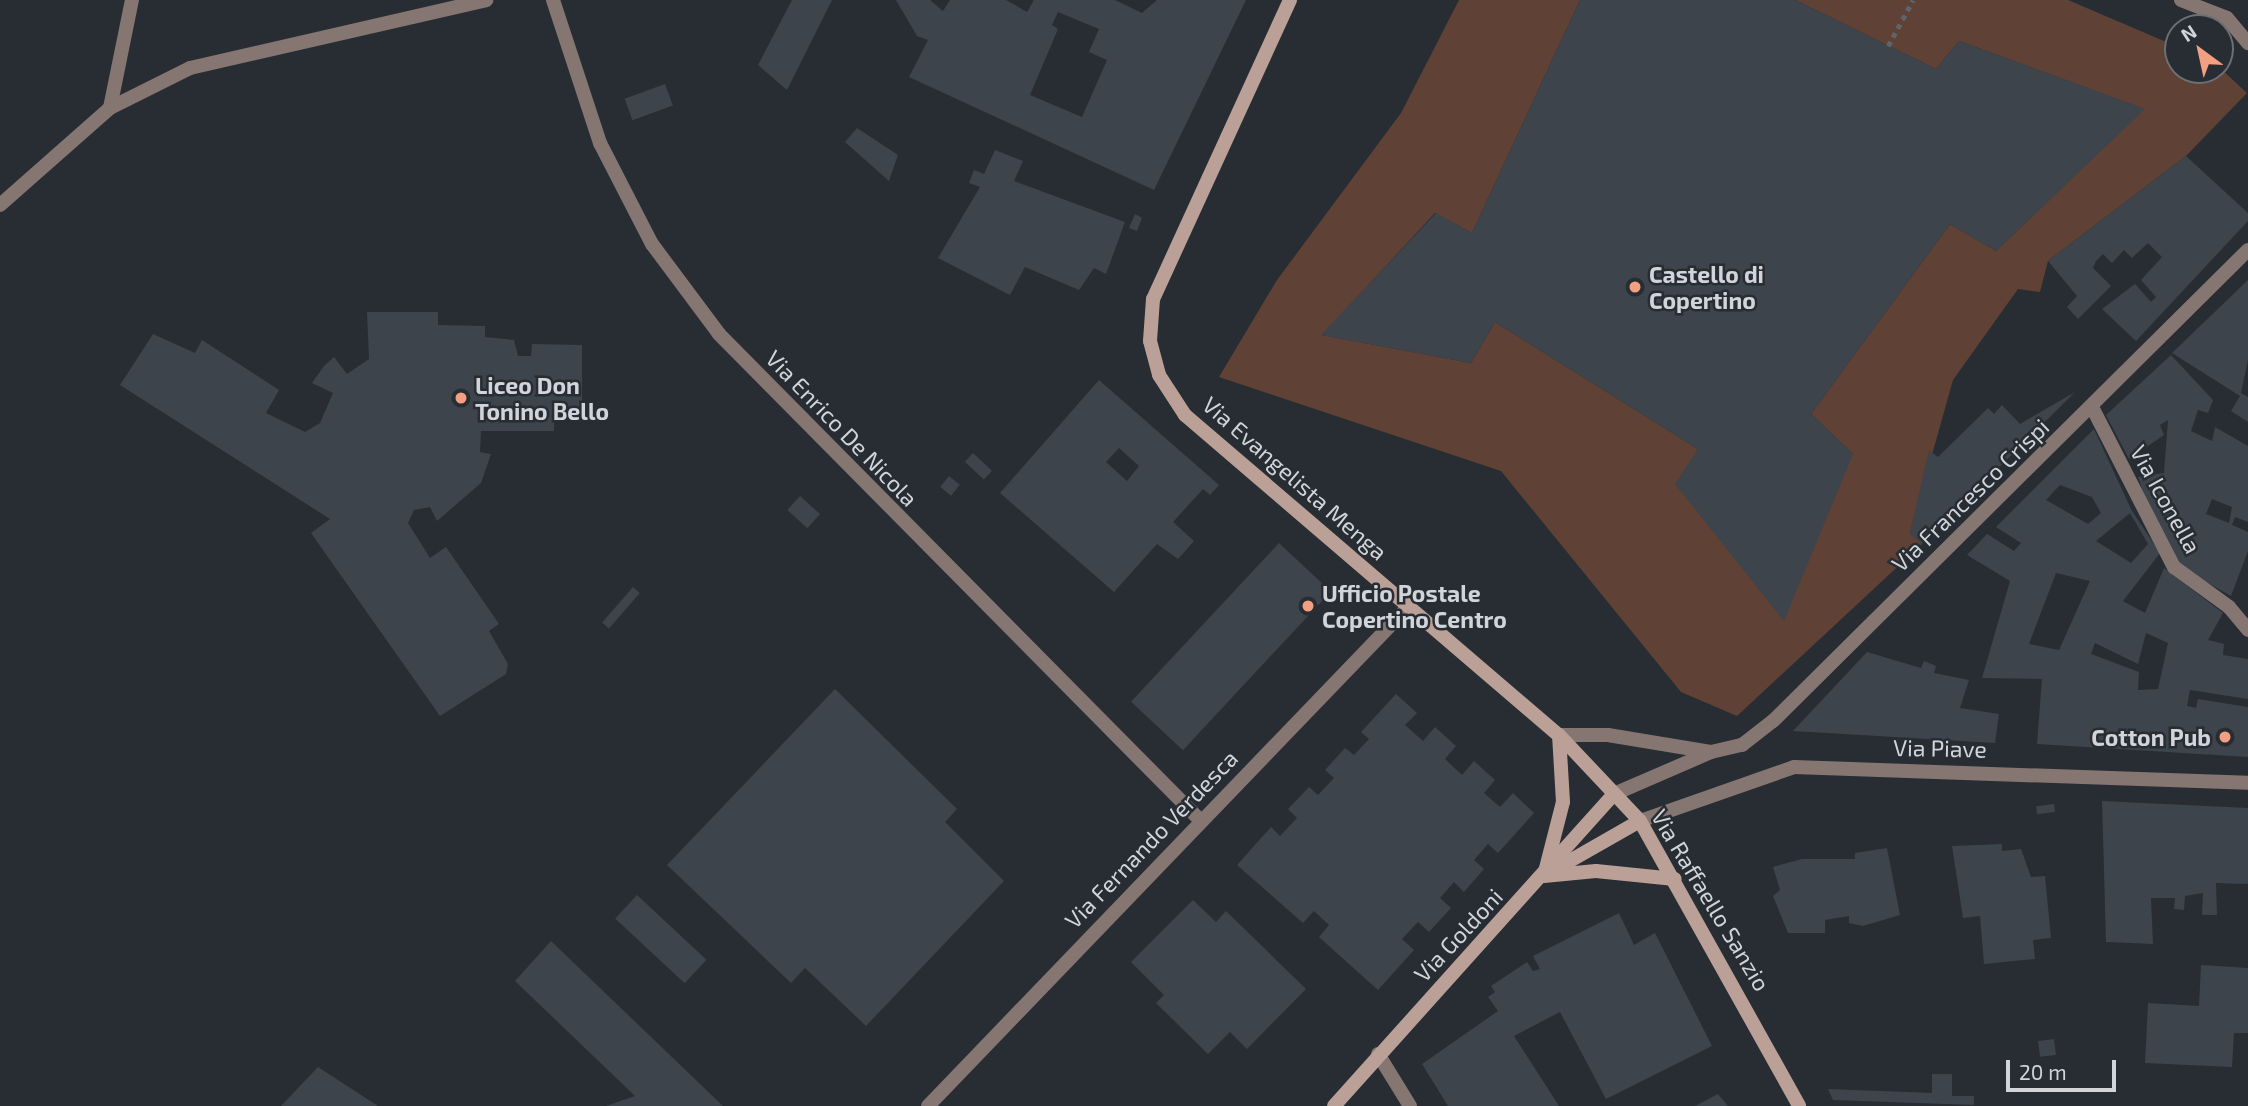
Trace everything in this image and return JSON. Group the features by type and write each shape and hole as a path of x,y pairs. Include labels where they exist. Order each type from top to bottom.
{"street":[{"path":"110,108 132,0"},
{"path":"0,205 110,108 190,68 486,0"},
{"name":"Via Enrico De Nicola","path":"552,0 600,143 652,244 719,334 1200,820"},
{"name":"Via Evangelista Menga","path":"1290,0 1153,299 1150,341 1159,375 1185,415 1559,735"},
{"path":"2181,0 2227,18 2248,43"},
{"name":"Via Francesco Crispi","path":"1614,794 1710,752 1742,745 1773,720 2248,250"},
{"name":"Via Iconella","path":"2092,407 2174,567 2229,607 2248,629"},
{"name":"Via Fernando Verdesca","path":"928,1106 1200,820 1409,606"},
{"path":"1544,876 1563,802 1559,735"},
{"name":"Via Francesco Crispi","path":"1559,735 1608,735 1710,752"},
{"name":"Via Raffaello Sanzio","path":"1559,735 1640,821 1675,879 1799,1106"},
{"name":"Via Piave","path":"1640,821 1794,767 2248,783"},
{"name":"Via Goldoni","path":"1334,1106 1378,1054 1544,876 1614,794"},
{"path":"1544,876 1640,821"},
{"path":"1544,876 1596,871 1675,879"},
{"path":"1378,1054 1410,1106"}],"path":[{"path":"1888,46 1913,0"}],"shaded area":[{"path":"1459,0 1580,0 1472,233 1435,213 1322,335 1471,363 1495,322 1698,449 1853,454 1811,414 1950,224 1996,251 2144,109 1959,41 1936,69 1795,0 2068,0 2164,41 2164,84 2234,84 2234,81 2247,93 2186,156 2048,261 2040,292 2018,289 1953,380 1910,533 1922,544 1737,716 1681,692 1501,471 1219,377 1277,280 1401,113"}],"building":[{"path":"792,0 832,0 787,90 758,65"},
{"path":"896,0 930,0 943,11 950,0 1006,0 1027,12 1034,0 1115,0 1142,13 1157,0 1246,0 1154,190 909,77 928,40 917,36","holes":["1058,12 1099,29 1089,52 1107,60 1082,117 1030,95 1058,29 1052,25"]},
{"name":"Castello di Copertino","path":"1580,0 1795,0 1936,69 1959,41 2145,109 1996,251 1950,224 1811,414 1853,454 1784,621 1675,484 1698,449 1495,322 1471,363 1321,335 1436,213 1472,233"},
{"path":"665,84 673,106 632,120 625,99"},
{"path":"857,128 898,155 889,181 845,142"},
{"path":"995,150 1023,161 1014,181 1125,222 1106,274 1094,268 1079,290 1025,267 1010,295 938,258 980,187 969,183 974,170 984,174"},
{"path":"2186,156 2248,213 2248,221 2136,341 2102,309 2135,284 2151,302 2156,297 2141,280 2162,257 2148,243 2132,258 2124,250 2112,263 2103,254 2096,261 2093,268 2111,286 2078,319 2067,307 2077,296 2048,261"},
{"path":"1135,214 1142,218 1137,231 1129,228"},
{"path":"2248,280 2248,360 2241,393 2248,397 2248,422 2231,411 2240,396 2172,353"},
{"path":"367,312 438,312 438,325 485,326 485,337 514,340 518,356 531,356 532,344 582,345 582,412 554,412 554,431 481,431 480,452 491,454 481,483 437,521 430,507 414,510 408,523 430,558 446,547 499,624 489,631 508,664 506,674 440,716 311,533 330,519 120,385 153,334 195,353 202,340 279,390 266,413 305,432 320,423 333,393 312,383 324,366 334,357 347,374 369,359"},
{"path":"2171,355 2213,400 2208,413 2198,410 2191,431 2212,441 2215,427 2248,446 2248,522 2235,517 2232,525 2248,532 2248,551 2231,596 2181,568 2153,521 2138,477 2164,473 2168,420 2160,425 2164,435 2129,459 2106,415","holes":["2212,499 2232,507 2229,523 2206,514"]},
{"path":"1099,380 1219,485 1210,495 1203,489 1173,522 1194,541 1178,559 1157,544 1114,592 1000,493","holes":["1119,448 1139,466 1127,481 1106,462"]},
{"path":"2075,392 1922,544 1910,533 1929,450 1938,457 1988,408 1994,414 2002,405 2020,424"},
{"path":"2094,429 2132,511 2160,553 2123,601 2145,613 2164,568 2223,613 2208,640 2224,644 2223,655 2248,659 2248,699 2190,690 2187,706 2196,708 2198,699 2248,707 2248,757 2037,744 2042,679 1982,678 2010,581 1967,555 1987,534 2014,551 2021,543 1996,527","holes":["2060,485 2092,497 2101,513 2088,524 2046,500","2130,513 2148,544 2131,563 2096,541","2056,573 2090,581 2059,650 2029,644","2146,633 2168,643 2158,689 2138,690 2139,672 2091,654 2095,643 2138,664"]},
{"path":"973,453 992,471 984,480 965,462"},
{"path":"949,476 960,485 951,496 940,487"},
{"path":"800,496 820,514 807,528 787,510"},
{"path":"1279,543 1331,591 1183,750 1131,702"},
{"path":"633,587 640,593 609,628 602,622"},
{"path":"1867,652 1921,668 1924,661 1936,666 1934,673 1969,680 1960,708 1999,714 1995,743 1793,731"},
{"path":"835,689 957,809 945,822 1004,881 866,1026 805,968 791,983 667,865"},
{"path":"1396,694 1417,713 1405,725 1423,741 1435,727 1456,746 1445,759 1462,775 1474,761 1495,780 1484,793 1500,807 1513,793 1534,813 1498,853 1488,844 1474,860 1484,869 1464,892 1454,882 1440,898 1451,908 1429,932 1418,922 1402,939 1414,950 1378,990 1319,937 1329,925 1314,911 1303,923 1237,865 1271,827 1280,836 1297,818 1288,809 1309,787 1318,795 1334,778 1325,770 1345,748 1354,755 1369,739 1361,732"},
{"path":"2102,801 2248,808 2248,884 2216,883 2217,915 2202,915 2203,893 2185,896 2184,910 2174,909 2175,898 2151,898 2153,944 2106,942"},
{"path":"2054,804 2055,812 2037,814 2036,806"},
{"path":"2002,844 2002,851 2021,849 2031,877 2045,876 2051,938 2033,940 2035,959 1984,964 1980,916 1963,918 1952,846"},
{"path":"1887,848 1900,915 1863,926 1849,923 1849,916 1825,920 1825,933 1788,933 1773,896 1780,890 1773,867 1802,859 1855,859 1855,853"},
{"path":"637,895 706,960 685,983 615,918"},
{"path":"1193,900 1216,922 1226,911 1306,989 1247,1049 1230,1032 1208,1054 1156,1003 1164,995 1131,962"},
{"path":"1619,913 1634,945 1655,933 1712,1046 1606,1099 1560,1012 1514,1036 1559,1106 1448,1106 1422,1064 1498,1011 1488,997 1495,992 1491,986 1527,962 1533,971 1540,969 1533,956"},
{"path":"551,941 723,1106 606,1106 635,1096 515,981"},
{"path":"2201,965 2248,968 2248,1033 2234,1033 2232,1067 2145,1063 2148,1003 2199,1006"},
{"path":"2054,1039 2056,1055 2040,1057 2038,1041"},
{"path":"318,1067 378,1106 281,1106"},
{"path":"1932,1074 1952,1074 1952,1096 1974,1096 1974,1105 1833,1100 1828,1089 1932,1093"},
{"path":"1718,1094 1728,1106 1695,1106"}],"place":[{"name":"Castello di Copertino","path":"1635,287"},
{"name":"Liceo Don Tonino Bello","path":"461,398"},
{"name":"Ufficio Postale Copertino Centro","path":"1308,606"},
{"name":"Cotton Pub","path":"2225,737"}]}
